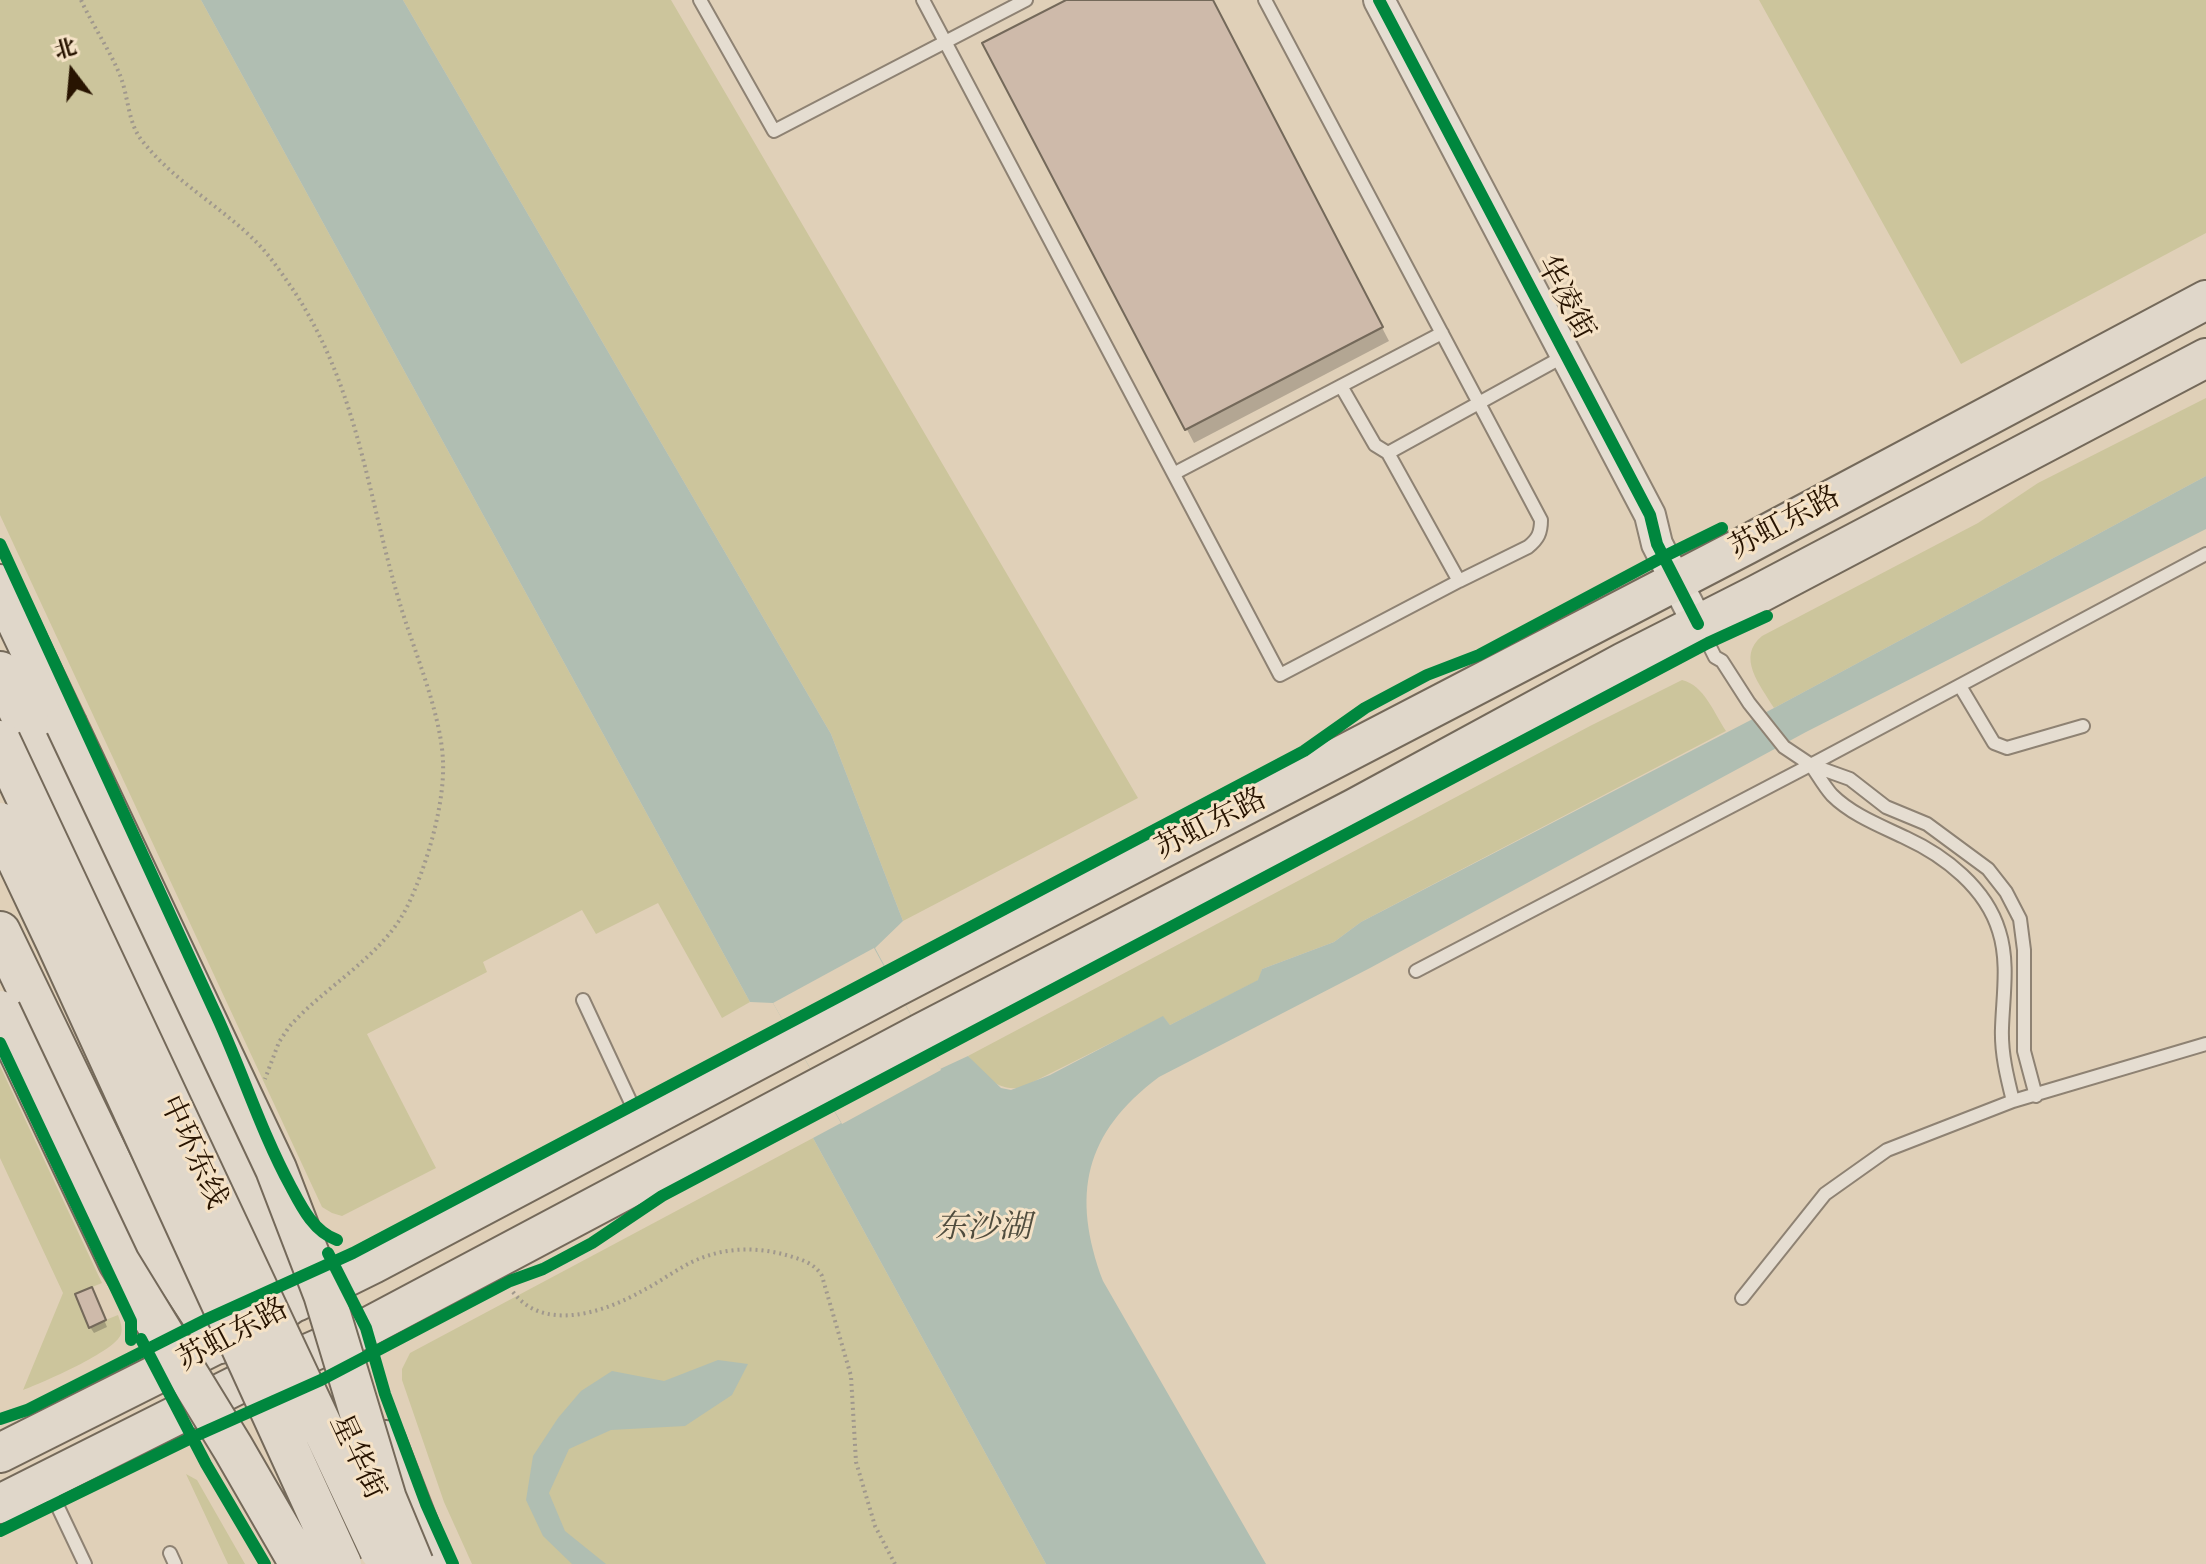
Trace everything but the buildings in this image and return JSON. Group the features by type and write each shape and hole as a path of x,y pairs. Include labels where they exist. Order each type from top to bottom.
{"highway":[{"path":"0,585 31,731"},
{"path":"0,654 31,731 237,1165 279,1268 287,1306"},
{"path":"0,672 276,1169 324,1294 386,1499 413,1564"},
{"name":"中环东线","path":"31,731 387,1564"},
{"name":"中环东线","path":"0,823 341,1564"},
{"path":"0,932 138,1218 220,1343"},
{"path":"0,1011 119,1262 300,1564"},
{"path":"138,1218 162,1227 195,1217 225,1193 237,1165"}],"main road":[{"name":"苏虹东路","path":"0,1453 220,1343 896,987 1317,770 2206,300"},
{"name":"苏虹东路","path":"0,1504 239,1384 355,1332 648,1180 820,1086 1355,808 2206,358"},
{"name":"星华街","path":"287,1306 406,1564"},
{"path":"355,1332 395,1466 434,1564"},
{"path":"220,1343 322,1564"}],"street":[{"name":"华凌街","path":"1379,0 1650,515 1657,544 1698,624"}],"lane":[{"path":"700,0 774,131 1026,0"},
{"path":"923,0 1280,675 1528,547 1537,540 1541,520 1265,0"},
{"path":"1175,473 1442,333"},
{"path":"1388,453 1566,355"},
{"path":"1341,386 1375,445 1388,453 1459,581"},
{"path":"1416,971 2206,554"},
{"path":"1698,624 1715,657 1722,661 1749,703 1784,747 1811,765 1850,779 1886,807 1927,824 1988,869 2006,892 2020,919 2024,950 2024,1051 2036,1096"},
{"path":"1960,686 1994,743 2000,747 2007,748 2083,726"},
{"path":"1811,765 1833,795 1877,825 1942,859 1967,880 1986,903 1999,930 2004,961 2003,1061 2013,1101"},
{"path":"583,1000 640,1123"},
{"path":"1742,1298 1825,1194 1887,1150 2013,1101 2206,1044"},
{"path":"46,1481 85,1564"}],"path":[{"path":"81,0 115,63 138,135 165,166 262,247 321,338 346,398 367,466 399,600 439,733 443,761 441,789 432,836 406,910 377,946 289,1027 279,1042 264,1081"},
{"path":"513,1292 533,1309 567,1317 619,1302 694,1261 722,1252 760,1250 816,1267 822,1276 849,1365 856,1462 875,1526 895,1564"},
{"path":"497,1288 521,1277"}],"shaded area":[{"path":"0,0 201,0 750,1002 722,1018 658,903 596,934 582,910 483,962 487,972 367,1034 436,1168 342,1216 322,1207 0,515"},
{"path":"403,0 671,0 1138,798 903,921 831,734"},
{"path":"1759,0 2206,0 2206,233 1961,364"},
{"path":"2206,398 2206,476 1774,708 1757,681 1751,662 1754,644 1762,636 1978,523 2038,483"},
{"path":"1682,680 1702,694 1726,731 1361,922 1334,942 1262,969 1259,980 1170,1025 1163,1017 1023,1087 999,1085 985,1076 968,1056 1590,726"},
{"path":"0,1066 102,1283 75,1294 88,1327 118,1315 122,1329 116,1341 106,1349 61,1374 23,1390 63,1293 0,1158"},
{"path":"813,1138 1046,1564 472,1564 444,1502 402,1380 402,1369 410,1353"},
{"path":"186,1474 197,1480 245,1564 228,1564"}],"water":[{"name":"东沙湖","path":"201,0 403,0 831,734 903,921 875,948 940,1069 968,1056 1001,1088 1011,1090 1050,1075 1163,1016 1170,1025 1258,980 1262,969 1334,942 1361,922 1774,708 2206,476 2206,529 1806,732 1370,968 1159,1077 1134,1098 1114,1120 1100,1143 1091,1168 1087,1193 1093,1250 1103,1281 1266,1564 1046,1564 813,1138 841,1123 773,1003 750,1002"},
{"path":"718,1360 748,1364 732,1395 685,1426 611,1430 569,1449 549,1493 565,1531 606,1564 572,1564 543,1536 526,1500 533,1456 558,1418 581,1391 612,1371 664,1381"}],"pier":[{"path":"874,948 941,1070 842,1124 773,1003"}],"cycle path":[{"path":"1379,0 1650,515 1657,544 1698,624"},
{"path":"0,1419 27,1410 205,1320 353,1253 1304,751 1365,708 1427,675 1479,655 1722,528"},
{"path":"0,544 223,1030 280,1165 310,1218 322,1231 337,1240"},
{"path":"0,1531 193,1437 321,1380 510,1281 543,1269 592,1243 662,1196 1708,643 1767,616"},
{"path":"0,1043 131,1321 131,1340"},
{"path":"328,1253 366,1328 385,1394 426,1504 453,1564"},
{"path":"141,1339 206,1464 265,1564"}]}
